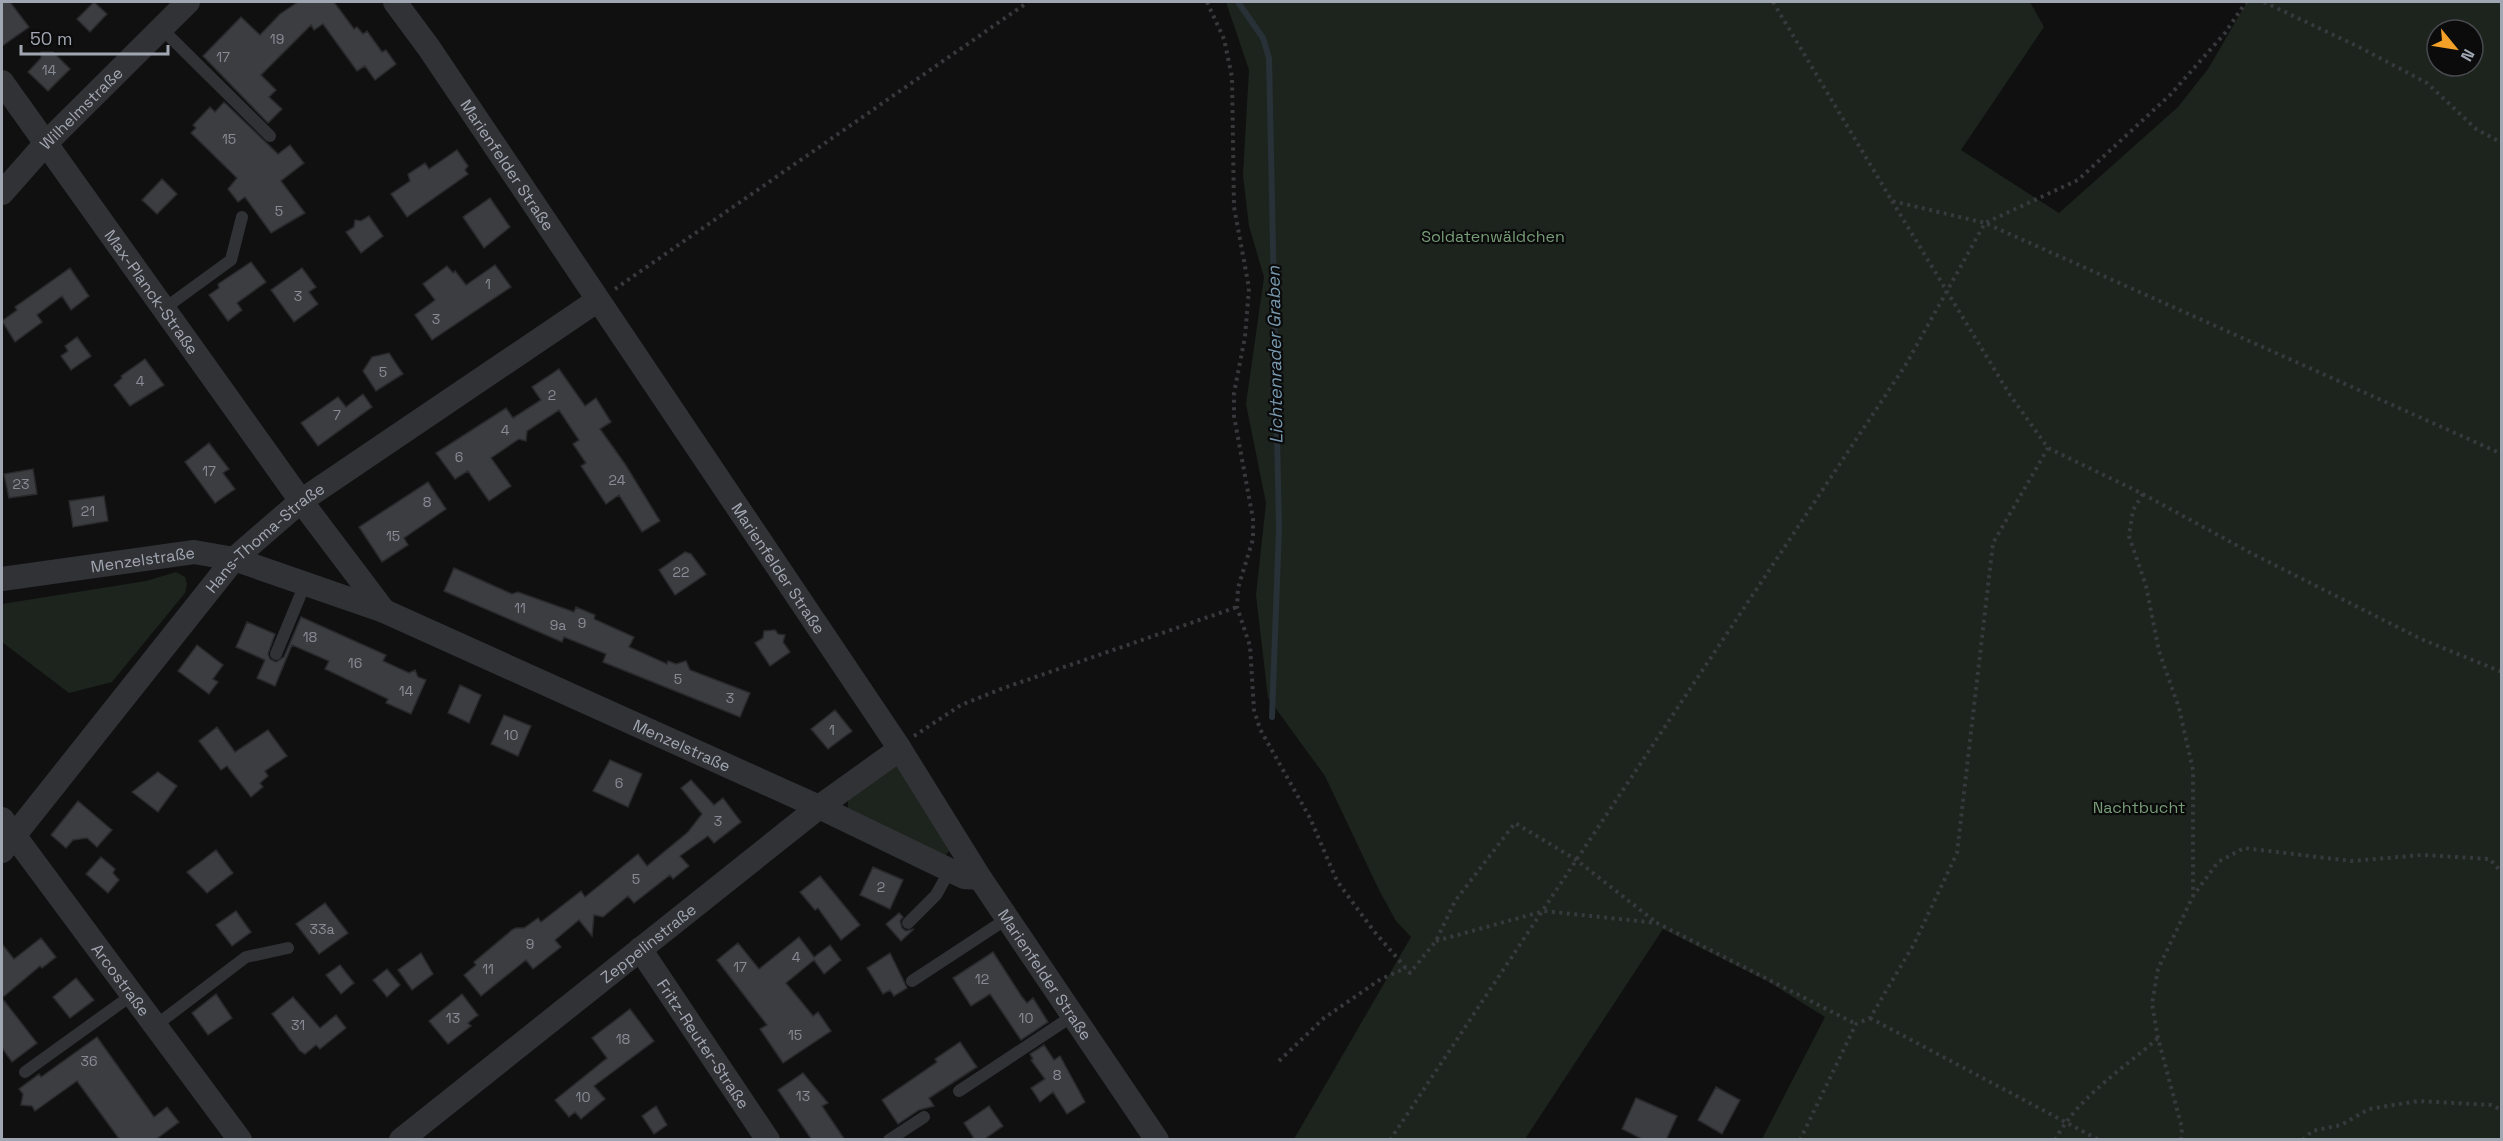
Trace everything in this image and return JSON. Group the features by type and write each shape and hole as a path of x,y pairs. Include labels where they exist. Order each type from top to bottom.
{"street":[{"name":"Wilhelmstraße","path":"2,193 47,142 188,2"},
{"name":"Marienfelder Straße","path":"395,2 899,748 980,878 1157,1140"},
{"name":"Max-Planck-Straße","path":"2,82 301,501"},
{"name":"Hans-Thoma-Straße","path":"5,836 234,559 301,501 598,300"},
{"name":"Menzelstraße","path":"301,501 384,610"},
{"name":"Menzelstraße","path":"2,579 194,552 234,559 384,610 819,807 964,877 980,878"},
{"name":"Zeppelinstraße","path":"401,1140 819,807 899,748"},
{"name":"Arcostraße","path":"5,836 132,995 240,1140"},
{"name":"Fritz-Reuter-Straße","path":"640,949 768,1140"}],"lane":[{"path":"161,28 270,136"},
{"path":"165,308 231,260 242,217"},
{"path":"276,654 305,584"},
{"path":"908,923 936,895 950,870"},
{"path":"912,981 1008,918"},
{"path":"155,1026 246,957 288,948"},
{"path":"25,1072 132,995"},
{"path":"959,1091 1074,1015"},
{"path":"889,1140 924,1117"}],"path":[{"path":"598,300 1028,2"},
{"path":"1207,2 1224,39 1232,77 1233,207 1249,288 1245,337 1234,393 1234,416 1239,456 1250,502 1252,539 1238,588 1237,606 1250,646 1254,710 1260,729 1311,818 1344,892 1410,973 1436,941 1455,901 1515,823 1575,859 1657,923 1856,1024"},
{"path":"1773,2 2010,395 2048,448 2143,494 2249,552 2421,639 2502,672"},
{"path":"1390,1140 1905,366 1985,222 2078,180 2171,94 2225,33 2246,2"},
{"path":"2264,2 2361,48 2427,83 2476,129 2502,143"},
{"path":"1892,201 1985,222 2502,454"},
{"path":"1800,1140 1856,1024 1870,1018 1914,944 1957,853 1993,543 2048,448"},
{"path":"2143,494 2133,510 2129,536 2146,586 2159,651 2179,708 2193,770 2193,896"},
{"path":"899,748 938,718 981,697 1237,606"},
{"path":"2181,1140 2182,1128 2158,1038 2152,1004 2158,969 2193,896 2218,862 2244,848 2351,861 2422,855 2490,859 2502,873"},
{"path":"1436,941 1544,911 1657,923"},
{"path":"1279,1061 1324,1018 1381,979 1406,968"},
{"path":"1870,1018 2099,1140"},
{"path":"2055,1140 2065,1122 2085,1100 2158,1038"},
{"path":"2303,1140 2312,1131 2341,1125 2369,1109 2418,1101 2491,1105 2502,1110"}],"green space":[{"path":"1226,2 2030,2 2044,27 1961,150 2059,213 2178,107 2208,69 2247,2 2501,2 2501,1139 1762,1139 1825,1017 1767,981 1663,929 1525,1139 1294,1139 1411,937 1396,921 1379,890 1325,776 1268,698 1256,595 1266,503 1246,404 1264,277 1249,226 1243,175 1249,70"},
{"path":"176,572 185,577 187,584 185,593 112,682 69,693 2,642 2,604 146,581"},
{"path":"899,761 953,846 942,860 848,813 848,797"}],"building":[{"path":"2,2 10,2 29,27 2,46"},
{"path":"94,2 107,14 90,32 77,19"},
{"path":"298,2 334,2 354,29 357,27 363,34 367,31 382,52 386,50 396,64 375,80 365,66 357,71 323,24 314,30 311,25 261,75 276,90 269,97 282,109 268,123 203,56 241,17 260,35 280,14"},
{"path":"41,52 53,52 70,69 48,91 28,72 41,58"},
{"path":"224,102 278,154 290,145 304,163 281,181 305,213 271,233 245,197 238,202 228,189 237,178 191,133 196,128 193,125 210,107 215,112"},
{"path":"457,150 468,166 465,170 468,174 407,217 391,194 410,181 408,174 425,163 429,169"},
{"path":"162,179 177,194 157,214 142,200"},
{"path":"490,198 510,227 484,248 463,217"},
{"path":"369,216 383,236 361,253 346,232 354,227 355,220 361,221"},
{"path":"251,262 266,282 237,303 242,310 228,321 209,295 219,288 218,284"},
{"path":"495,265 511,287 432,340 415,315 435,300 423,284 447,266 453,273 455,271 466,285"},
{"path":"70,268 89,296 71,310 62,296 37,315 42,322 15,342 2,321 17,310 15,307"},
{"path":"302,268 316,287 309,292 318,304 294,322 271,290"},
{"path":"77,337 91,356 71,370 61,356 68,351 65,346"},
{"path":"389,353 403,374 376,391 363,371 372,357"},
{"path":"145,359 164,385 130,406 114,385 122,378 121,376"},
{"path":"559,369 585,406 596,398 611,422 600,429 625,464 660,521 642,532 619,495 606,504 581,466 586,463 573,444 579,440 559,410 527,431 526,441 519,439 491,458 511,486 489,501 468,471 455,479 436,453 506,408 513,418 541,400 532,387"},
{"path":"363,394 372,407 318,446 301,423 338,397 346,407"},
{"path":"209,443 229,469 223,473 235,489 215,503 185,462"},
{"path":"33,469 37,494 9,498 4,474"},
{"path":"428,482 446,509 404,538 408,545 382,562 359,527"},
{"path":"104,496 108,521 73,527 69,501"},
{"path":"685,552 691,554 706,574 675,595 659,570"},
{"path":"454,568 512,594 518,592 574,612 576,607 595,615 594,619 634,637 629,647 667,664 668,661 676,664 686,661 690,670 750,693 740,717 603,662 606,654 564,637 562,642 444,591"},
{"path":"301,617 386,655 383,661 409,673 415,670 418,677 426,680 411,714 386,703 388,699 325,669 329,661 292,645 275,686 257,678 265,660 236,647 247,622 275,634 268,654 270,659 276,662 284,657"},
{"path":"775,630 778,634 785,635 783,642 790,652 770,666 755,643 763,638 764,631"},
{"path":"197,645 223,665 213,679 218,682 209,694 178,671"},
{"path":"460,685 481,695 469,723 448,713"},
{"path":"835,710 852,731 828,749 811,729"},
{"path":"504,715 531,726 518,756 491,744"},
{"path":"217,727 235,752 268,730 287,756 265,771 268,776 260,783 263,787 251,797 227,766 221,770 199,741"},
{"path":"610,760 642,774 628,807 593,791"},
{"path":"158,772 177,786 158,812 132,792"},
{"path":"691,780 714,805 723,798 741,822 714,843 708,836 680,856 689,866 673,879 670,875 634,903 628,896 603,917 594,915 592,936 579,920 555,940 561,947 533,969 526,960 481,996 464,975 476,965 474,962 512,930 524,928 538,918 541,922 581,891 585,897 638,854 647,866 688,832 702,814 681,788"},
{"path":"78,801 112,830 97,847 87,838 73,840 66,848 51,835"},
{"path":"216,850 233,873 207,893 187,872"},
{"path":"101,857 115,869 113,873 119,880 108,893 86,874"},
{"path":"873,867 903,880 890,909 860,895"},
{"path":"820,876 860,925 841,940 818,908 815,910 800,892"},
{"path":"325,903 348,933 319,954 296,924"},
{"path":"236,911 251,932 232,946 216,925"},
{"path":"899,913 903,917 900,921 902,928 906,931 914,929 901,941 886,924"},
{"path":"799,937 814,957 830,945 841,960 824,974 814,960 786,983 813,1016 818,1012 831,1031 783,1063 760,1029 767,1025 717,960 738,943 759,969"},
{"path":"41,938 56,957 42,968 40,966 2,998 2,944 14,959"},
{"path":"993,952 1022,997 1027,1003 1033,998 1048,1022 1021,1040 990,994 971,1006 953,978"},
{"path":"421,953 433,974 412,990 398,970"},
{"path":"890,953 907,988 894,996 890,990 883,994 867,968"},
{"path":"340,965 354,983 341,994 326,975"},
{"path":"387,969 400,985 387,997 373,980"},
{"path":"76,978 94,1000 70,1018 53,997"},
{"path":"216,994 232,1018 208,1035 192,1013"},
{"path":"462,994 478,1015 468,1023 471,1026 448,1044 429,1021"},
{"path":"293,997 320,1028 336,1015 346,1028 320,1049 316,1045 305,1054 300,1051 272,1014"},
{"path":"2,998 37,1043 12,1062 2,1048"},
{"path":"630,1009 654,1041 594,1086 605,1099 581,1119 575,1112 569,1117 555,1100 607,1058 592,1038"},
{"path":"97,1037 154,1117 167,1107 179,1122 155,1140 120,1140 77,1081 35,1111 32,1106 21,1105 23,1094 19,1089 39,1074 41,1077"},
{"path":"960,1042 977,1067 929,1098 934,1106 919,1110 898,1124 882,1100 937,1062 935,1059"},
{"path":"1044,1045 1054,1060 1060,1056 1085,1102 1067,1114 1053,1092 1040,1102 1031,1088 1045,1079 1031,1060 1033,1059 1030,1054"},
{"path":"803,1073 828,1103 822,1106 845,1140 812,1140 778,1090"},
{"path":"1716,1087 1740,1100 1722,1134 1698,1120"},
{"path":"1636,1098 1677,1116 1666,1140 1644,1140 1622,1129"},
{"path":"656,1106 667,1125 654,1134 642,1116"},
{"path":"989,1106 1003,1126 983,1140 975,1140 964,1123"}],"waterway":[{"name":"Lichtenrader Graben","path":"1238,2 1263,38 1269,58 1279,528 1272,717"}],"park label":[{"name":"Soldatenwäldchen","path":"1493,236"},
{"name":"Nachtbucht","path":"2139,807"}]}
